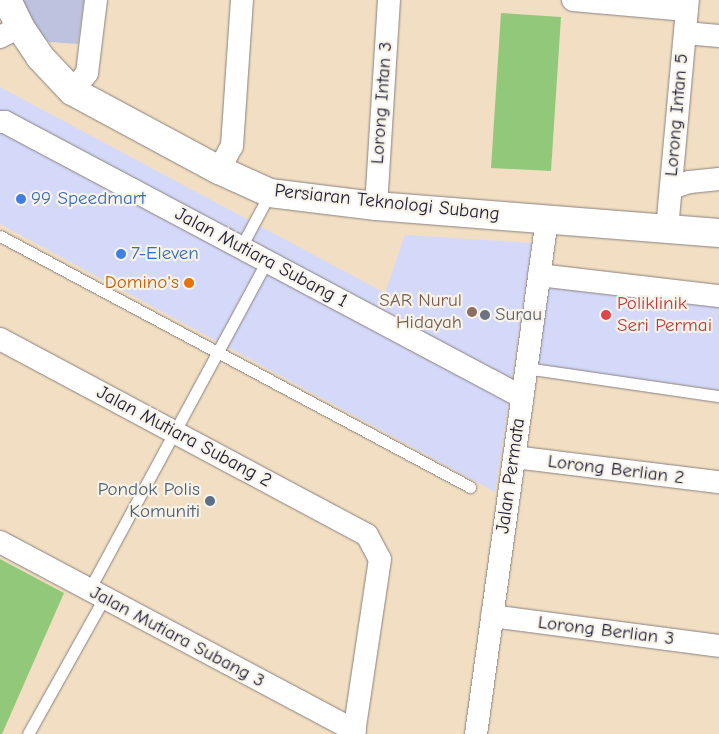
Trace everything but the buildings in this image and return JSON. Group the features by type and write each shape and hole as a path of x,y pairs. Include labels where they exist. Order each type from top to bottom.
{"street":[{"name":"Persiaran Teknologi Subang","path":"7,0 10,32 40,57 72,91 219,170 270,192 376,206 719,233"},
{"path":"72,91 87,73 96,0"},
{"path":"219,170 232,146 242,0"},
{"name":"Lorong Intan 3","path":"376,206 389,0"},
{"path":"573,0 687,5"},
{"name":"Lorong Intan 5","path":"667,229 687,5"},
{"path":"685,33 719,36"},
{"name":"Jalan Mutiara Subang 1","path":"0,122 6,122 522,397"},
{"path":"671,188 690,182 719,178"},
{"name":"Jalan Permata","path":"476,734 547,219"},
{"path":"539,275 719,296"},
{"name":"Jalan Mutiara Subang 2","path":"0,340 367,535 380,559 355,733"},
{"name":"Lorong Berlian 2","path":"514,457 719,482"},
{"name":"Jalan Mutiara Subang 3","path":"0,542 355,733"},
{"name":"Lorong Berlian 3","path":"492,616 719,646"}],"lane":[{"path":"241,248 270,192"},
{"path":"0,236 470,487"},
{"path":"28,734 174,432 267,261"},
{"path":"526,368 719,396"}],"shaded area":[{"path":"22,0 84,0 78,44 49,42 38,31"},
{"path":"0,87 385,293 405,235 532,243 495,492 0,224"},
{"path":"546,282 719,303 719,390 535,365"}],"green space":[{"path":"501,13 561,17 551,171 491,168"},
{"path":"0,559 64,593 2,734 0,734"}],"place":[{"name":"99 Speedmart","path":"21,199"},
{"name":"7-Eleven","path":"121,254"},
{"name":"Domino's","path":"189,283"},
{"name":"SAR Nurul Hidayah","path":"472,312"},
{"name":"Surau","path":"485,315"},
{"name":"Poliklinik Seri Permai","path":"606,315"},
{"name":"Pondok Polis Komuniti","path":"210,501"}]}
